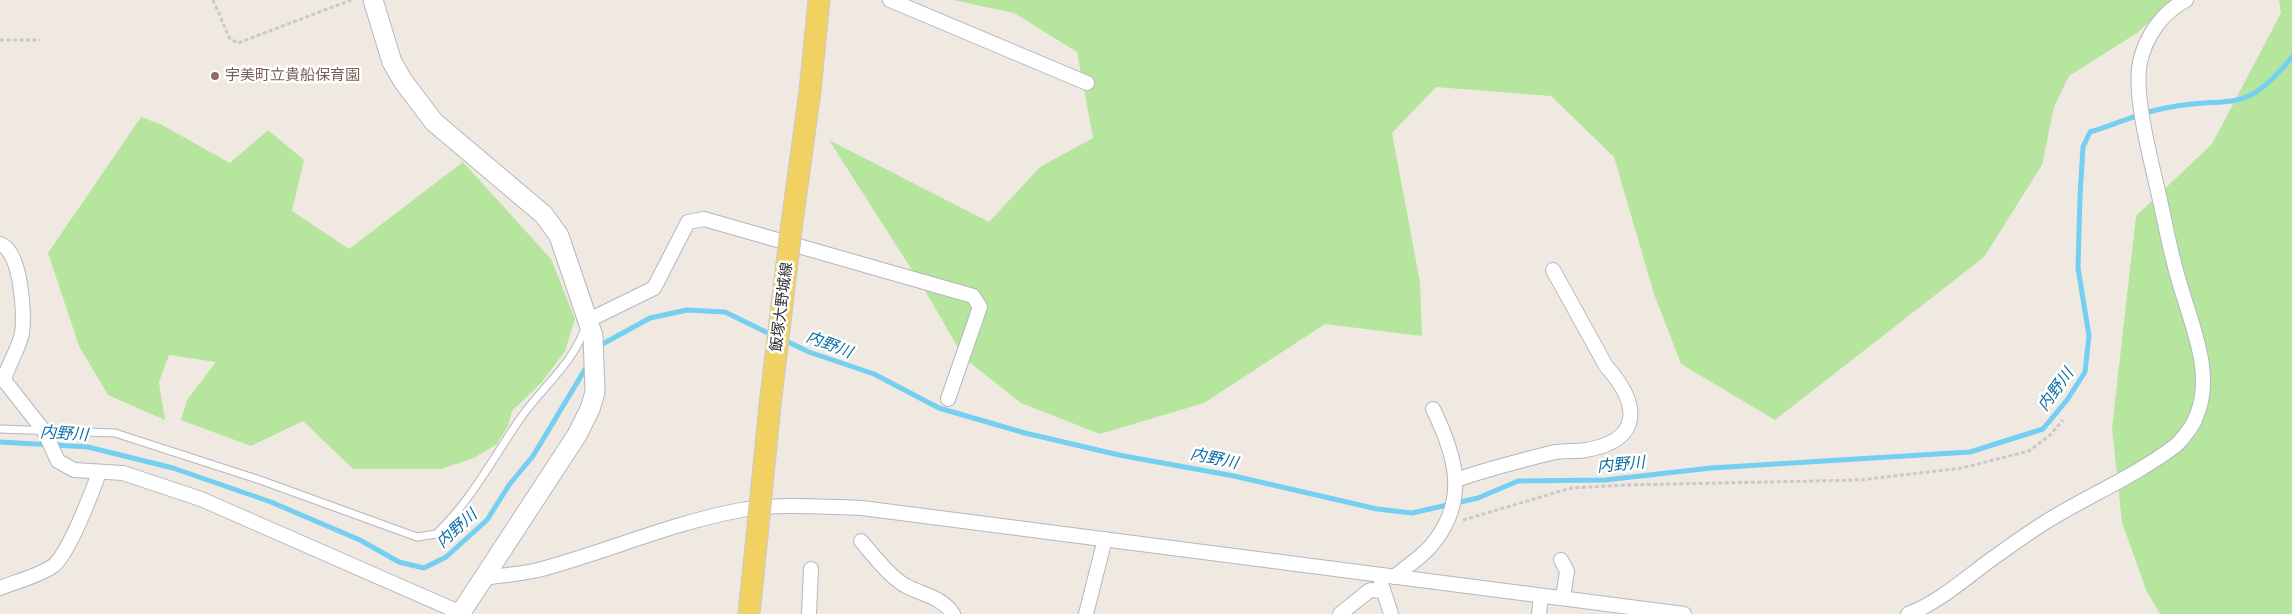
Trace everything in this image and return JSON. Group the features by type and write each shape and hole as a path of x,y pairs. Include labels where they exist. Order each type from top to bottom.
{"main road":[{"name":"飯塚大野城線","path":"749,614 768,424 810,91 819,0"}],"street":[{"path":"0,244 13,257 19,279 23,312 22,334 2,377 44,430 58,461 74,470 123,473 201,499 460,613 485,578 577,435 590,409 595,387 590,328 559,236 544,215 434,122 403,81 392,62 373,0"},
{"path":"890,0 1087,83"},
{"path":"1908,614 1924,611 2046,522 2136,472 2177,444 2196,418 2202,396 2203,376 2201,362 2178,278 2144,123 2139,87 2140,63 2144,47 2156,24 2176,6 2186,0"},
{"path":"590,328 654,288 688,222 704,219 973,296 980,307 948,399"},
{"path":"1456,484 1519,461 1561,451 1585,450 1611,442 1626,433 1630,420 1628,402 1618,380 1606,366 1553,270"},
{"path":"1394,577 1429,548 1445,525 1456,484 1449,441 1433,409"},
{"path":"0,588 54,566 62,556 92,494 99,473"},
{"path":"485,578 537,570 659,530 718,515 744,510 800,506 862,508 1684,614"},
{"path":"1086,614 1105,539"},
{"path":"861,541 879,562 905,586 932,596 953,614"},
{"path":"1561,560 1566,571 1562,598"},
{"path":"809,614 811,569"},
{"path":"1380,575 1382,591 1391,614"},
{"path":"1340,614 1370,590 1382,591"},
{"path":"1539,614 1541,596"}],"lane":[{"path":"0,429 115,434 260,480 417,537 436,534 470,496 523,415 568,362 590,328"}],"path":[{"path":"213,0 230,39 238,43 351,0"},
{"path":"0,40 40,40"},
{"path":"1445,525 1571,488 1624,485 1860,480 1962,468 2029,452 2050,435 2063,420"}],"green space":[{"path":"953,0 2173,0 2137,33 2069,76 2054,107 2042,165 1984,257 1775,420 1681,364 1654,294 1614,157 1551,96 1436,87 1392,133 1420,282 1422,336 1325,324 1204,403 1100,434 1021,403 964,358 924,289 829,140 989,222 1040,167 1093,138 1077,52 1014,13"},
{"path":"2279,0 2292,0 2292,614 2160,614 2146,590 2122,522 2112,428 2136,216 2212,144 2281,13"},
{"path":"141,117 160,124 230,163 268,130 304,160 292,211 349,249 463,162 551,259 575,319 565,351 542,382 512,411 508,426 497,444 474,458 441,469 353,469 303,421 251,446 181,420 187,400 216,362 169,355 159,382 165,420 108,395 79,346 48,253"}],"waterway":[{"name":"内野川","path":"782,339 809,352 874,374 939,408 1025,433 1119,455 1234,476 1377,509 1412,513 1478,498 1518,481 1605,480 1711,468 1970,452 2043,429 2067,400 2085,372 2089,336 2078,268 2083,147 2090,132 2161,109 2238,100 2262,88 2292,57"},
{"name":"内野川","path":"599,346 650,318 687,310 725,312 772,335"},
{"name":"内野川","path":"0,442 88,447 173,468 271,502 360,540 399,562 424,568 446,557 487,520 509,485 533,456 587,366"}],"place":[{"name":"宇美町立貴船保育園","path":"215,76"}]}
